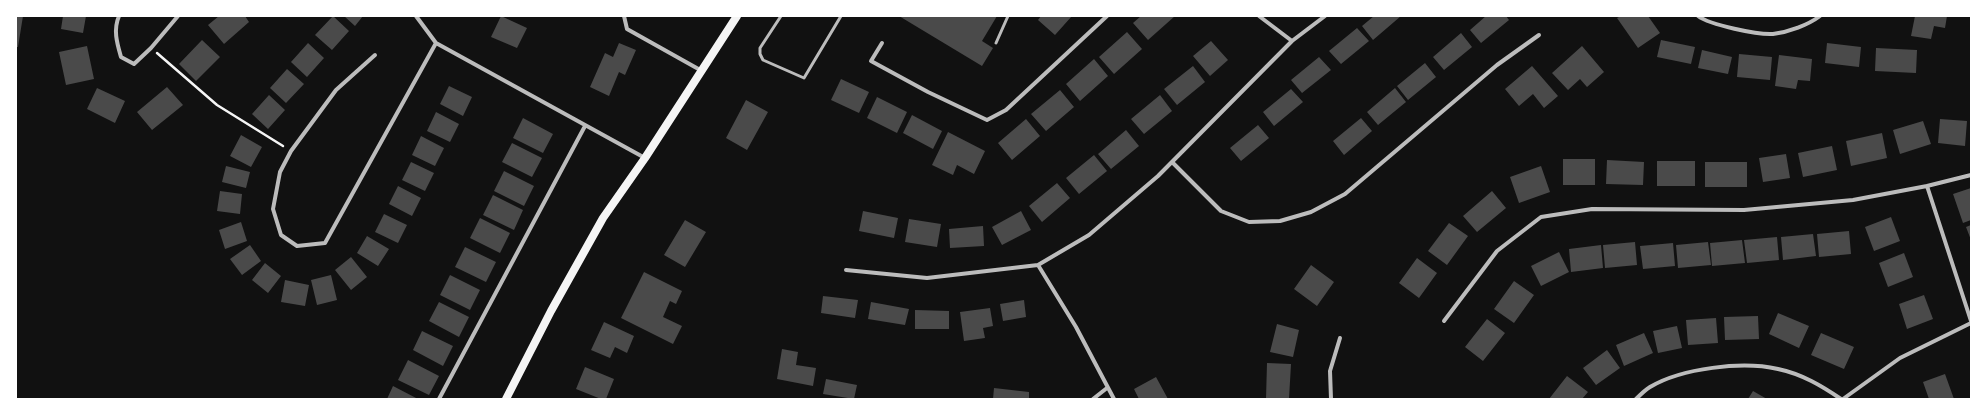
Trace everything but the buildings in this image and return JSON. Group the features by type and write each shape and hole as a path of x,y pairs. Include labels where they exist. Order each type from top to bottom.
{"main road":[{"path":"506,399 551,311 600,223 645,158 737,16"}],"street":[{"path":"119,16 116,22 116,37 121,57 134,64 151,48 178,16"},
{"path":"416,16 436,43 645,158"},
{"path":"624,16 627,29 702,71"},
{"path":"882,43 871,61 928,92 987,120 1006,110 1107,16"},
{"path":"1260,16 1292,41"},
{"path":"846,270 927,278 1038,265 1089,234 1158,176 1292,41 1325,16"},
{"path":"1698,16 1721,27 1773,34 1799,27 1820,16"},
{"path":"1172,162 1221,211 1249,222 1280,221 1311,212 1345,194 1497,65 1539,35"},
{"path":"375,55 336,90 291,150 280,172 273,209 281,235 297,246 325,244 436,43"},
{"path":"439,399 585,126"},
{"path":"1444,321 1497,251 1541,217 1592,209 1744,210 1854,200 1927,186 1970,175"},
{"path":"1636,399 1649,387 1676,376 1708,369 1745,366 1778,369 1820,384 1842,399 1900,358 1971,322 1927,186"},
{"path":"1038,265 1076,327 1114,399"},
{"path":"1331,399 1330,371 1340,338"},
{"path":"1093,399 1107,388"}],"lane":[{"path":"781,16 760,48 760,54 763,60 804,78 840,16"},
{"path":"996,43 1008,16"}],"path":[{"path":"151,48 217,105 291,150"}]}
